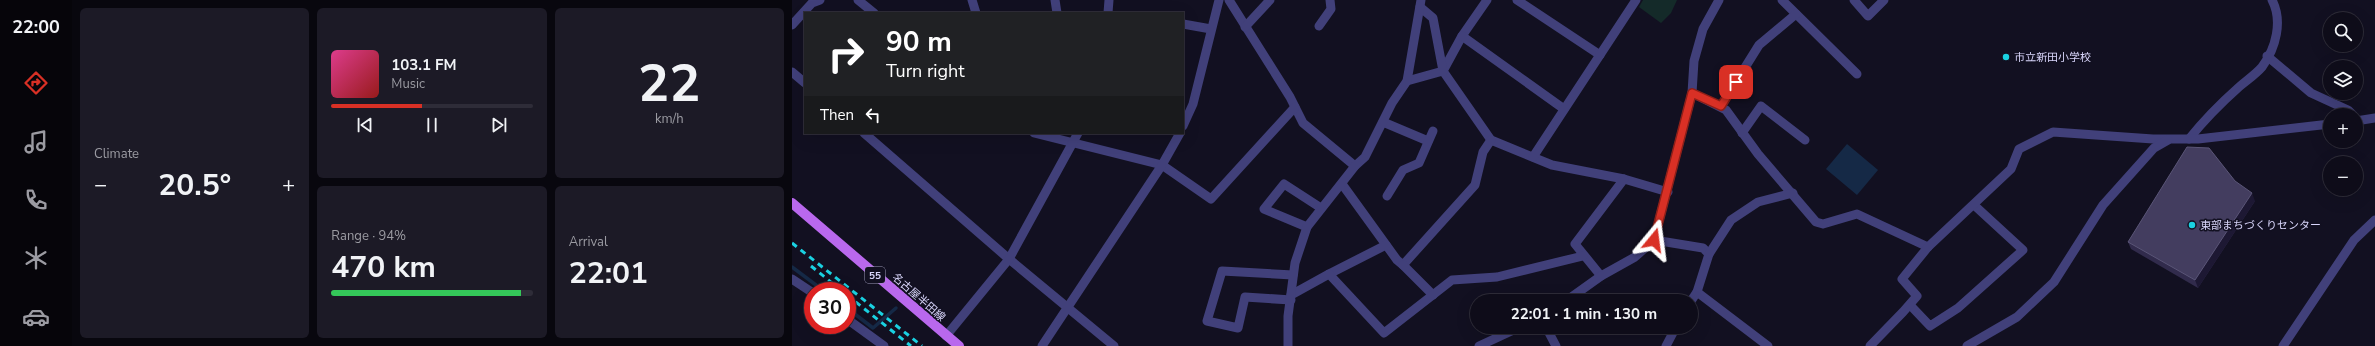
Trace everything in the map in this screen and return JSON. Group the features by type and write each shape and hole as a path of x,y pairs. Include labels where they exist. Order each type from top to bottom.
{"main road":[{"name":"名古屋半田線","path":"792,203 959,346"}],"street":[{"path":"792,25 812,3 820,0"},
{"path":"858,0 873,12"},
{"path":"972,0 976,12"},
{"path":"1056,0 1057,12"},
{"path":"1108,12 1110,0"},
{"path":"1184,124 1196,97 1206,61 1211,29 1220,0"},
{"path":"1229,0 1295,107 1303,123 1355,166"},
{"path":"1245,27 1270,0"},
{"path":"1319,26 1331,9 1330,0"},
{"path":"1407,81 1444,71 1462,36 1488,0"},
{"path":"1517,0 1600,55"},
{"path":"1533,157 1635,0"},
{"path":"1576,294 1601,276 1635,257 1654,240 1668,192 1692,93 1694,61 1703,29 1719,0"},
{"path":"1782,0 1857,74"},
{"path":"1854,0 1868,16 1884,0"},
{"path":"2189,138 2200,125 2261,67 2275,41 2278,28 2278,14 2272,0"},
{"path":"1421,4 1433,18 1444,71 1491,140 1552,165 1624,179 1668,192"},
{"path":"1288,346 1288,316 1294,263 1307,227 1355,166 1366,156 1392,102 1407,81 1421,4"},
{"path":"1721,106 1759,45 1796,14"},
{"path":"1184,24 1211,29"},
{"path":"1462,36 1564,109"},
{"path":"2267,56 2311,92 2344,108"},
{"path":"792,72 804,82"},
{"path":"1692,93 1721,106 1816,222 1823,224 1857,214 1928,247"},
{"path":"1742,133 1761,106 1806,140"},
{"path":"1037,134 1072,144 1162,165 1211,199 1295,107"},
{"path":"2363,119 2375,118"},
{"path":"1383,122 1428,141"},
{"path":"1870,346 1910,305 1916,296 1902,279 1928,247 2011,169 2019,149 2053,132 2170,139 2323,125"},
{"path":"1387,196 1403,170 1419,164 1433,131"},
{"path":"865,134 1009,259 1114,346"},
{"path":"946,336 1009,259 1077,134"},
{"path":"1042,346 1068,309 1162,165 1179,134"},
{"path":"1967,346 2017,317 2054,282 2103,205 2154,148 2170,139"},
{"path":"1404,265 1475,184 1483,152 1491,140"},
{"path":"1601,276 1583,256 1575,244 1624,179"},
{"path":"1307,227 1264,209 1284,184 1321,208"},
{"path":"1342,184 1397,260 1404,265 1433,295"},
{"path":"1768,346 1698,292 1709,254 1731,220 1758,202 1793,194"},
{"path":"1910,305 1930,326 1958,308 2023,250 1974,205"},
{"path":"2283,346 2354,240 2375,220"},
{"path":"1654,240 1703,248 1709,254"},
{"path":"1293,275 1222,271 1207,321 1238,328 1245,297 1291,298 1329,274 1386,245"},
{"path":"1329,274 1384,333 1452,280 1496,277 1583,256"},
{"path":"792,279 804,287"},
{"path":"856,325 884,346"},
{"path":"1479,346 1505,334"},
{"path":"1550,334 1556,346"},
{"path":"1666,346 1672,334"}],"green space":[{"path":"1643,0 1677,0 1671,13 1661,23 1639,7"}],"water":[{"path":"1847,144 1878,170 1857,195 1826,169"}],"building":[{"name":"東部まちづくりセンター","path":"2187,147 2209,148 2235,181 2252,193 2195,280 2128,242"}],"waterway":[{"path":"792,267 812,282"},
{"path":"856,315 873,328 896,308"}],"railway":[{"path":"792,243 922,346"},
{"path":"811,266 831,282"},
{"path":"856,302 911,346"}],"place":[{"name":"市立新田小学校","path":"2006,57"},
{"name":"東部まちづくりセンター","path":"2192,225"}],"route":[{"path":"1654,240 1668,192 1692,93 1721,106 1736,82"}]}
